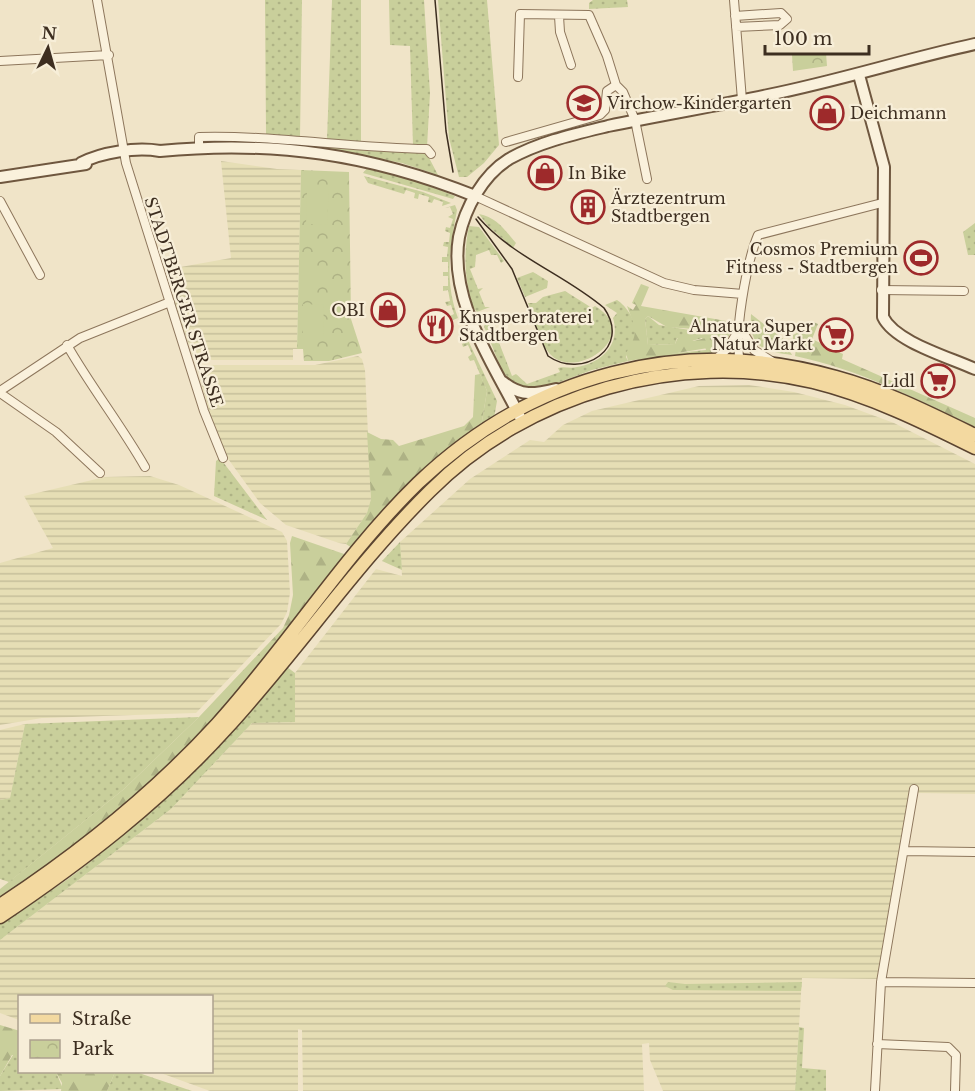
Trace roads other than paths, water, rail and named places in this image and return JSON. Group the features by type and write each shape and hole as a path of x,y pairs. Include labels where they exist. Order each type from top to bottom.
{"main road":[{"path":"0,905 62,864 143,798 216,725 361,557 462,462 519,416 561,388 607,373 639,367 715,360 844,391 900,412 975,448"},
{"path":"519,416 632,382 776,364 853,382 901,400 975,435"},
{"path":"0,917 72,869 153,802 226,730 331,601 361,557"}],"street":[{"name":"STADTBERGER STRASSE","path":"97,0 109,55 124,155 208,422 223,458"},
{"path":"734,0 742,100"},
{"path":"735,16 781,13 787,19 780,25 736,27"},
{"path":"518,77 520,14 589,15 607,56 616,85 623,92 635,120 647,178"},
{"path":"559,16 560,32 571,65"},
{"path":"519,416 479,338 460,282 459,238 475,196 495,171 522,153 560,138 635,120 859,75 975,44"},
{"path":"0,61 109,55"},
{"path":"859,75 883,155 881,290 883,316 891,329 975,369"},
{"path":"506,142 600,115 605,110 607,91 616,85"},
{"path":"199,148 199,137 239,136 298,139 378,149 427,149 431,154"},
{"path":"0,185 0,178 124,155 160,151 253,146 325,152 416,175 475,196 664,282 704,292 743,294"},
{"path":"0,201 40,275"},
{"path":"743,367 740,327 743,294 758,236 882,203"},
{"path":"881,290 964,291"},
{"path":"100,473 56,432 0,392 67,345 112,323 170,302"},
{"path":"715,360 728,348 740,327"},
{"path":"740,327 754,350 776,364"},
{"path":"67,345 84,374 123,428 145,467"},
{"path":"501,380 524,394 532,395 561,388"},
{"path":"874,1091 881,982 914,789"},
{"path":"904,851 975,852"},
{"path":"881,982 975,983"},
{"path":"877,1044 948,1047 956,1055 955,1091"}],"tram line":[{"path":"435,0 446,131 453,172"},
{"path":"476,219 512,269 548,356 561,362 575,364 588,362 599,356 608,347 612,336 611,323 604,308 507,244 478,217"}],"place":[{"name":"Virchow-Kindergarten","path":"584,103"},
{"name":"Deichmann","path":"827,113"},
{"name":"In Bike","path":"545,173"},
{"name":"Ärztezentrum Stadtbergen","path":"588,207"},
{"name":"Cosmos Premium Fitness - Stadtbergen","path":"921,258"},
{"name":"OBI","path":"388,310"},
{"name":"Knusperbraterei Stadtbergen","path":"436,326"},
{"name":"Alnatura Super Natur Markt","path":"836,335"},
{"name":"Lidl","path":"938,381"}]}
